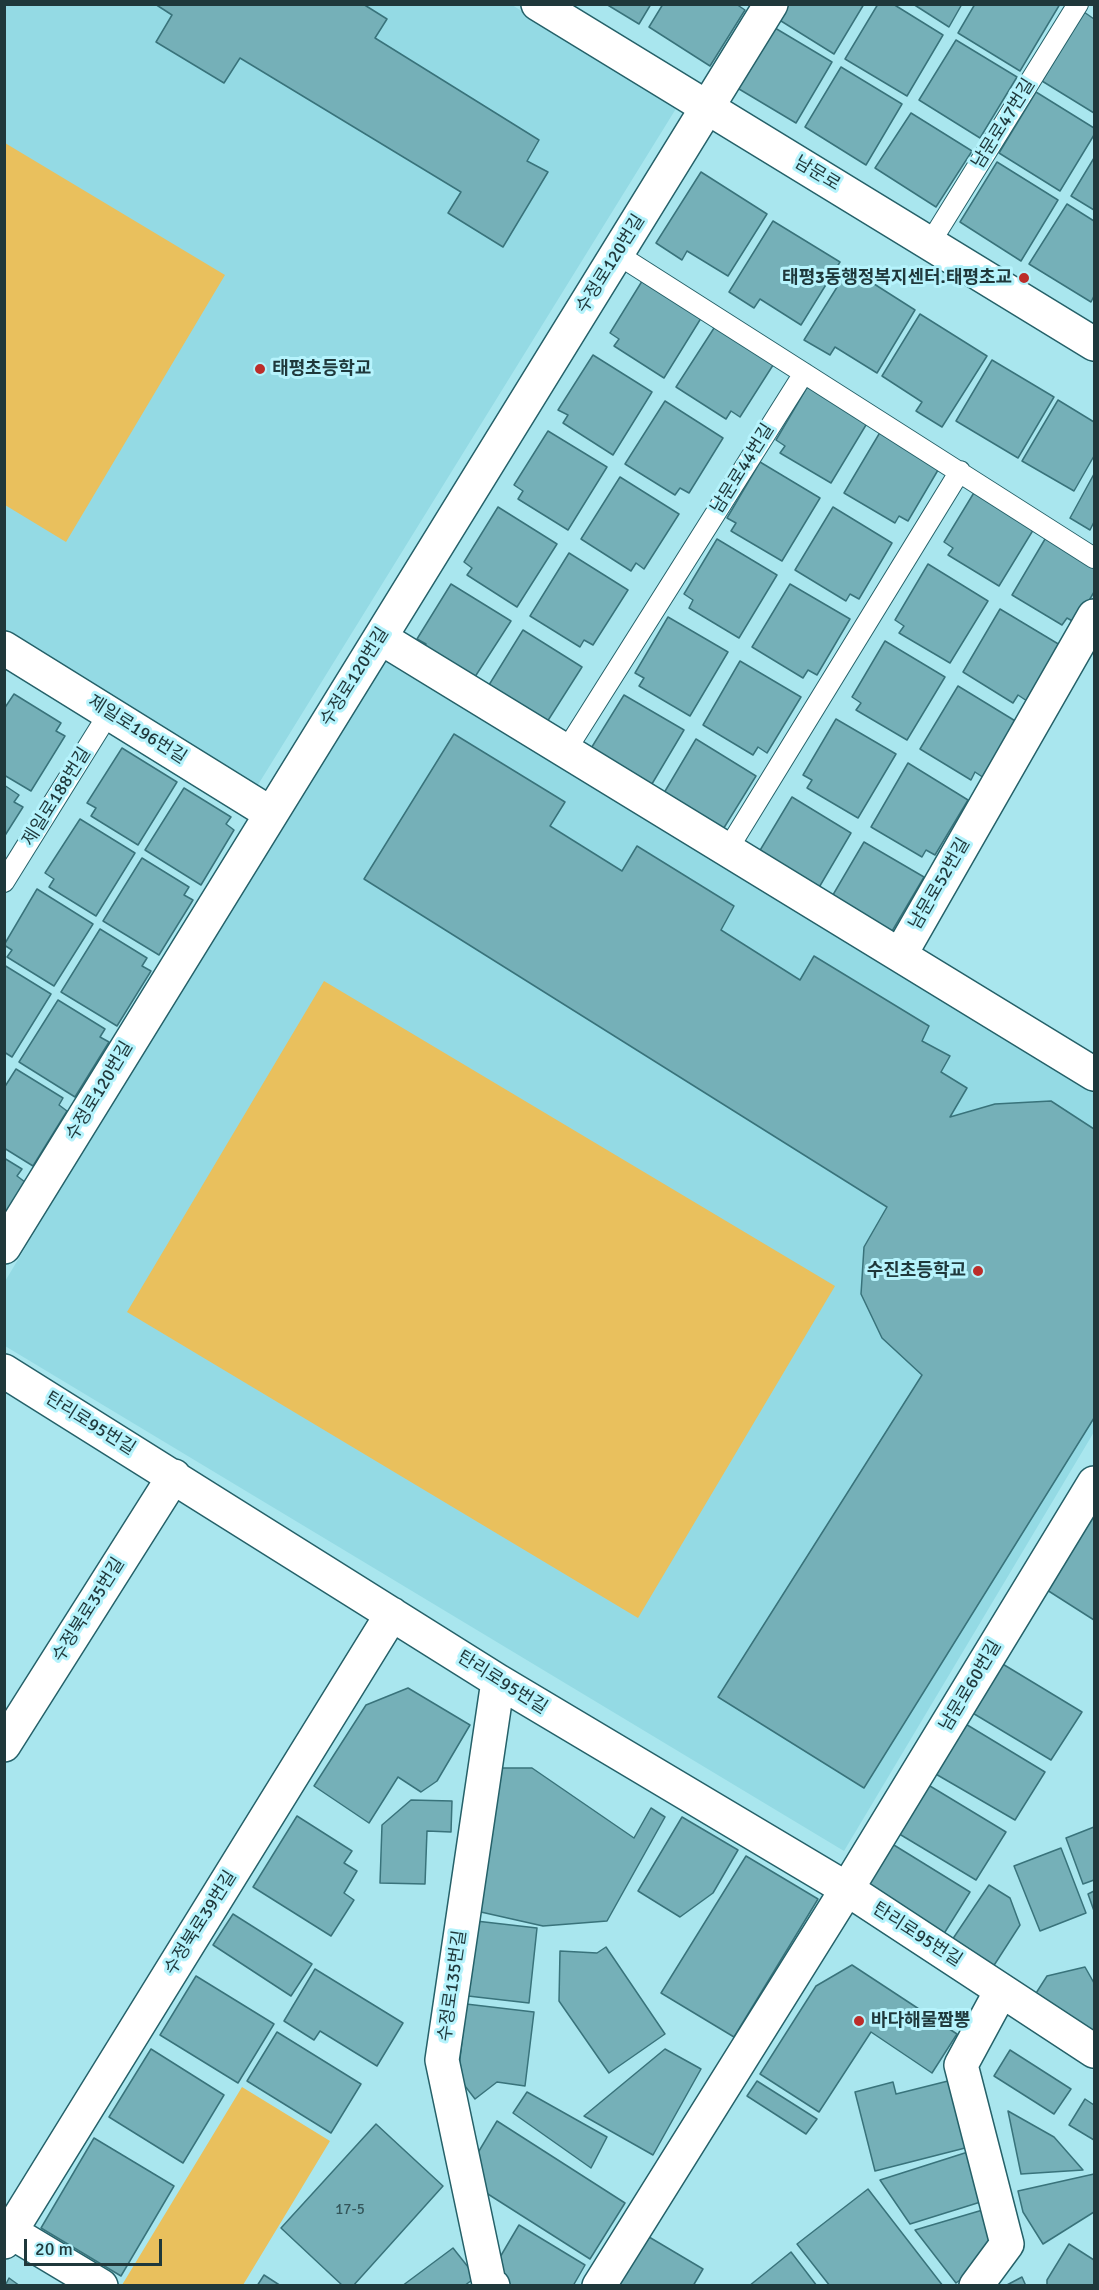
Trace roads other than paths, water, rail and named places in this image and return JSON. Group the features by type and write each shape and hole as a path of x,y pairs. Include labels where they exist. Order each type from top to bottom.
{"street":[{"name":"남문로","path":"538,4 1095,344"},
{"name":"수정로120번길","path":"4,1247 771,4"},
{"name":"남문로52번길","path":"900,955 1095,616"},
{"path":"381,638 1095,1074"},
{"name":"제일로196번길","path":"4,648 270,813"},
{"name":"탄리로95번길","path":"4,1371 498,1681 847,1889 1095,2051"},
{"name":"수정북로35번길","path":"4,1745 174,1476"},
{"name":"남문로60번길","path":"847,1889 1095,1483"},
{"name":"수정북로39번길","path":"101,2286 8,2237 392,1614"},
{"name":"수정로135번길","path":"493,2286 489,2283 442,2060 498,1681"},
{"path":"599,2286 847,1889"},
{"path":"976,2286 1007,2244 961,2065 1001,1991"}],"lane":[{"name":"남문로47번길","path":"930,243 1078,4"},
{"path":"617,254 1095,558"},
{"name":"남문로44번길","path":"565,752 804,373"},
{"path":"728,849 960,471"},
{"name":"제일로188번길","path":"4,882 109,713"}],"place":[{"name":"태평3동행정복지센터.태평초교","path":"1024,278"},
{"name":"태평초등학교","path":"260,369"},
{"name":"수진초등학교","path":"978,1271"},
{"name":"바다해물짬뽕","path":"859,2021"}]}
